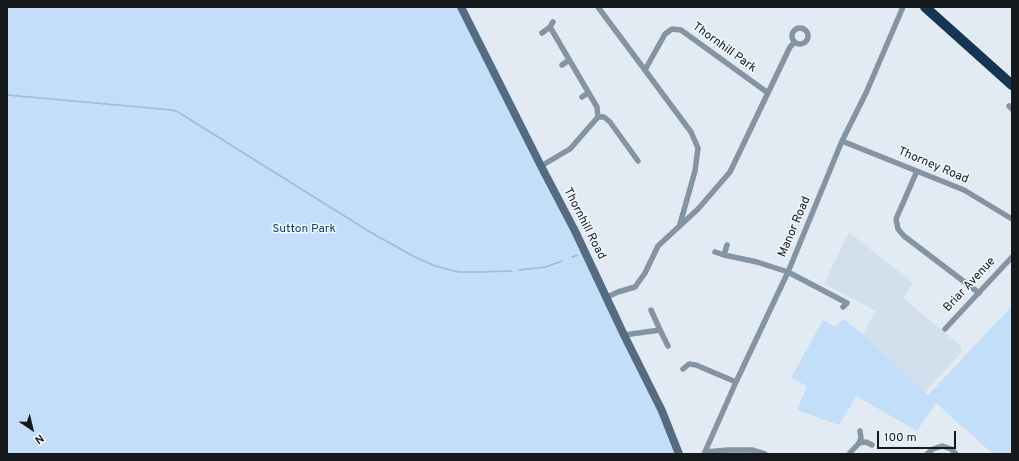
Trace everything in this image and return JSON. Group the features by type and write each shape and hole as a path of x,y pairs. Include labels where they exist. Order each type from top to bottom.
{"highway":[{"path":"925,7 1012,86"}],"main road":[{"name":"Thornhill Road","path":"461,7 575,231 662,411 679,454"}],"street":[{"path":"598,7 691,132 698,148 695,171 680,224"},
{"name":"Manor Road","path":"705,453 736,382 788,272 842,141 866,93 903,7"},
{"path":"542,33 552,24 569,60 597,107 598,117 570,149 542,166"},
{"name":"Thornhill Park","path":"645,70 664,34 672,29 681,30 768,93"},
{"path":"606,296 635,287 645,273 658,246 680,224 698,209 730,172 790,47 795,42"},
{"path":"562,65 569,60"},
{"path":"582,97 588,93"},
{"path":"598,117 604,118 610,122 624,148 638,161"},
{"name":"Thorney Road","path":"842,141 964,190 1012,219"},
{"path":"916,171 896,219 898,229 904,236 979,292"},
{"path":"724,255 727,245"},
{"path":"715,252 757,262 788,272 846,303 843,307"},
{"name":"Briar Avenue","path":"945,329 1012,257"},
{"path":"651,310 668,346"},
{"path":"624,335 660,330"},
{"path":"683,369 689,364 696,365 736,382"},
{"path":"850,454 859,443 861,438 860,431"},
{"path":"859,443 866,442 872,445"},
{"path":"927,454 933,449 942,446 951,449 956,454"},
{"path":"705,453 728,450 752,450 765,454"}],"shaded area":[{"path":"849,232 913,283 903,298 961,346 962,350 960,354 924,393 863,334 876,311 824,284"}],"green space":[{"name":"Sutton Park","path":"7,7 458,7 572,233 661,417 676,454 7,454"},
{"path":"1012,306 1012,454 993,454 936,403 917,431 856,396 839,425 797,410 807,386 791,378 823,320 836,327 843,319 863,334 928,395"}],"waterway":[{"path":"7,95 172,110 178,112 370,232 413,256 435,266 459,272 512,271"},
{"path":"572,257 577,255"},
{"path":"519,270 546,267 562,261"}]}
